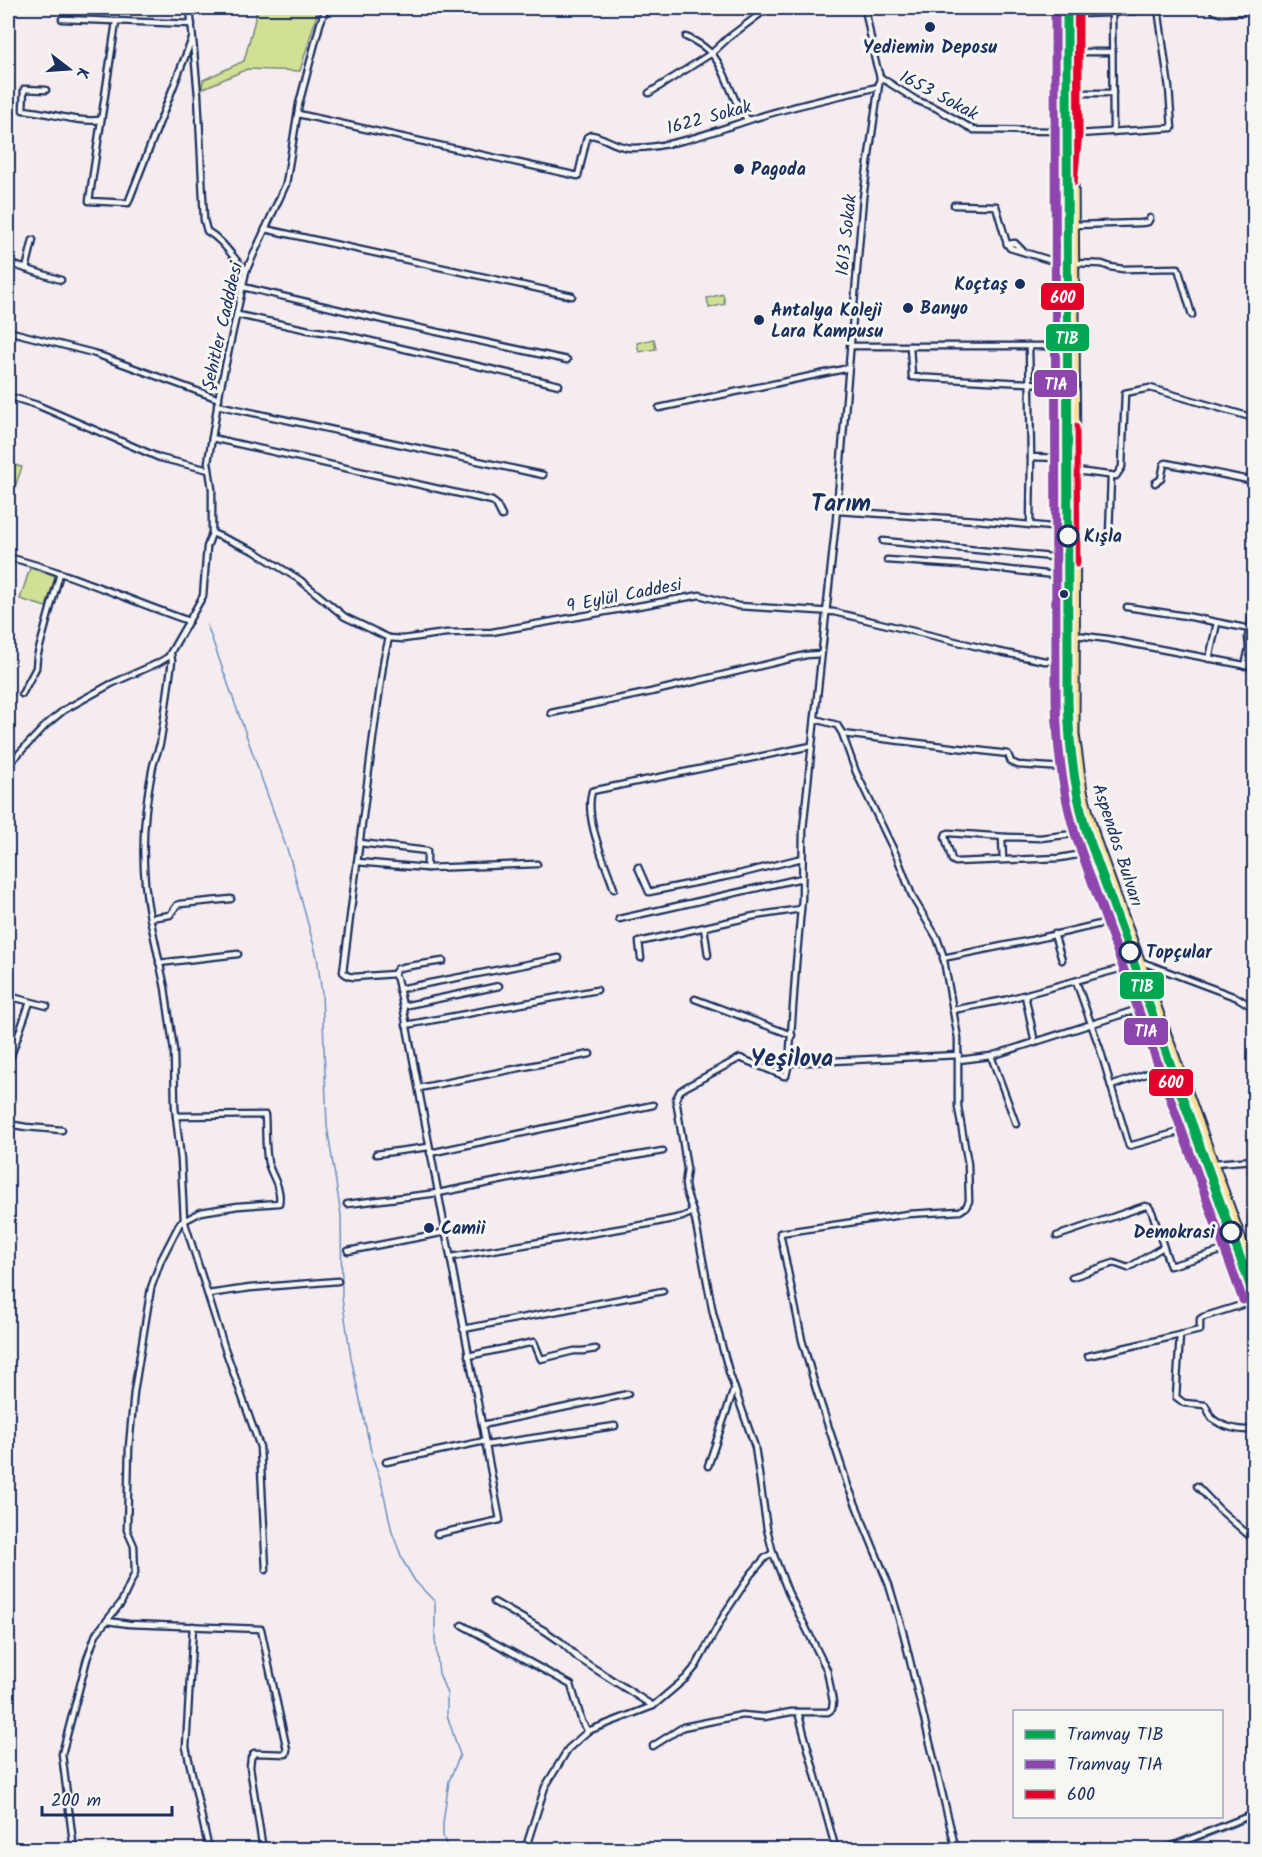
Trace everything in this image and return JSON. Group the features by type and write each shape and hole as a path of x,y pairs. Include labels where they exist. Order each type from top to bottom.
{"main road":[{"path":"1058,8 1058,131 1063,169"},
{"name":"Aspendos Bulvarı","path":"1063,8 1062,528 1065,768 1088,852 1254,1312"},
{"path":"1073,168 1078,134 1076,10"},
{"name":"Aspendos Bulvarı","path":"1076,10 1073,42 1075,734 1083,791 1097,842 1252,1259 1254,1273"}],"street":[{"path":"190,8 198,95 201,188 207,231 217,237 246,272"},
{"name":"Şehitler Cadddesi","path":"171,654 203,596 207,547 212,533 212,489 208,462 218,402 246,272 285,184 298,114 326,8"},
{"path":"649,93 712,53 768,8"},
{"name":"1613 Sokak","path":"789,1063 811,746 828,611 863,198 880,77 865,8"},
{"path":"1076,10 1158,8 1172,128 1078,134"},
{"path":"1212,8 1220,13 1254,12"},
{"path":"1112,10 1113,132"},
{"path":"62,19 192,24"},
{"path":"116,22 89,201 128,202 192,39"},
{"path":"686,37 705,46 717,57 740,110 748,120"},
{"path":"1078,52 1113,52"},
{"name":"1653 Sokak","path":"880,77 916,100 936,108 974,130 1058,131"},
{"name":"1622 Sokak","path":"298,114 578,176 587,137 591,135 614,145 635,148 704,135 748,120 878,87"},
{"path":"46,90 24,89 23,110 38,111 84,122 101,120"},
{"path":"1078,93 1113,93"},
{"path":"954,205 996,206 1008,244 1016,243 1023,251 1053,261 1063,261"},
{"path":"1074,225 1141,223 1148,222 1150,218"},
{"path":"266,229 573,296"},
{"path":"26,269 33,240"},
{"path":"8,263 61,280"},
{"path":"1074,263 1102,264 1123,269 1178,268 1192,315"},
{"path":"243,287 567,360"},
{"path":"238,315 345,335 559,385"},
{"path":"8,331 93,353 218,402 543,475"},
{"path":"850,346 1064,346"},
{"path":"910,346 912,377 1064,385"},
{"path":"1029,346 1030,525"},
{"path":"659,408 849,368"},
{"path":"1076,471 1116,476 1122,467 1125,393 1149,388 1254,418"},
{"path":"8,396 37,405 160,458 210,470"},
{"path":"212,438 492,501 502,516"},
{"path":"1031,457 1062,458"},
{"path":"1155,483 1161,479 1166,463 1254,481"},
{"path":"1109,536 1111,475"},
{"path":"837,511 1062,528"},
{"name":"9 Eylül Caddesi","path":"212,533 254,551 300,580 345,617 389,638 403,639 446,633 492,632 700,595 738,606 828,611 990,650 1045,661 1064,661"},
{"path":"883,541 1063,558"},
{"path":"8,557 98,585 141,604 189,621"},
{"path":"887,560 975,566 1064,576"},
{"path":"22,694 36,668 39,646 60,573"},
{"path":"1245,666 1254,606"},
{"path":"1127,607 1250,629"},
{"path":"1209,659 1217,623"},
{"path":"1076,635 1108,639 1254,668"},
{"path":"389,638 384,658 343,972 354,977 394,974"},
{"path":"8,765 47,724 64,710 111,684 158,663 171,654 172,661 159,747 153,765 143,830 144,874 174,1051 176,1116 184,1220 260,1447 266,1570"},
{"path":"551,713 640,695 806,655 821,654"},
{"path":"815,719 837,725 843,734 856,772 914,898 937,938 953,1010 959,1058 957,1107 968,1164 969,1201 966,1207 952,1212 908,1214 780,1233 802,1340 816,1389 848,1486 889,1585 903,1632 956,1850"},
{"path":"843,734 1008,754 1011,762 1018,765 1065,768"},
{"path":"614,889 597,843 591,804 592,791 811,746"},
{"path":"1082,833 1040,838 949,833 945,834 945,837 954,862 1060,858 1088,852"},
{"path":"1003,859 1001,844 1002,839 1006,837"},
{"path":"360,843 427,851 427,868"},
{"path":"638,867 649,892 739,874 802,858"},
{"path":"357,862 427,868 537,864"},
{"path":"619,919 802,878"},
{"path":"150,918 170,915 180,904 231,899"},
{"path":"641,958 639,942 801,909"},
{"path":"943,958 1113,921"},
{"path":"705,927 708,955"},
{"path":"1054,934 1062,960"},
{"path":"159,963 238,954"},
{"path":"399,989 559,958"},
{"path":"394,974 397,969 403,967 443,961"},
{"path":"1142,962 1238,998 1254,1008"},
{"path":"953,1010 1025,995 1130,966"},
{"path":"394,974 403,1006 419,1088 500,1520 436,1534"},
{"path":"1076,981 1129,1146 1189,1129"},
{"path":"403,1006 499,986"},
{"path":"406,1025 597,990"},
{"path":"1025,995 1035,1043"},
{"path":"8,996 47,1006"},
{"path":"695,999 792,1035"},
{"path":"8,1064 30,1002"},
{"path":"653,1746 683,1726 742,1715 764,1718 798,1712 828,1712 832,1709 833,1702 823,1660 793,1602 773,1553 755,1447 734,1390 713,1313 693,1212 685,1184 687,1169 677,1096 686,1088 740,1058 784,1076 789,1063 991,1056 1092,1026 1145,1007"},
{"path":"419,1088 590,1054"},
{"path":"991,1056 1016,1124"},
{"path":"1111,1086 1166,1067"},
{"path":"376,1154 429,1150 653,1105"},
{"path":"74,1850 62,1754 87,1659 96,1634 126,1594 135,1573 134,1546 127,1530 129,1447 134,1392 151,1288 171,1236 184,1220 201,1212 279,1203 280,1197 280,1191 268,1162 265,1115 176,1116"},
{"path":"8,1124 26,1128 62,1130"},
{"path":"347,1204 438,1193 663,1151"},
{"path":"1215,1163 1254,1160"},
{"path":"1251,1171 1254,1180"},
{"path":"1057,1236 1144,1206 1152,1212 1170,1266 1231,1248"},
{"path":"451,1257 648,1224 682,1217 693,1212"},
{"path":"348,1251 446,1232"},
{"path":"1072,1277 1114,1263 1128,1268 1163,1247"},
{"path":"208,1294 338,1281"},
{"path":"463,1329 663,1291"},
{"path":"1088,1356 1200,1330 1200,1319 1203,1317 1251,1302"},
{"path":"1180,1335 1176,1397 1184,1403 1205,1405 1214,1420 1221,1424 1245,1431 1254,1429"},
{"path":"468,1356 534,1342 541,1359 574,1351 596,1349"},
{"path":"708,1466 734,1390"},
{"path":"482,1425 628,1394"},
{"path":"386,1462 485,1443 615,1426"},
{"path":"1197,1486 1218,1509 1254,1540"},
{"path":"525,1850 549,1779 568,1749 588,1731 653,1706 696,1666 741,1589 765,1557 773,1553"},
{"path":"494,1602 561,1641 578,1658 653,1706"},
{"path":"107,1621 261,1629 287,1750 286,1754 254,1753 251,1758 263,1850"},
{"path":"462,1625 571,1685 582,1722 588,1731"},
{"path":"193,1626 186,1747 209,1850"},
{"path":"798,1712 836,1850"},
{"path":"1162,1850 1254,1814"}],"green space":[{"path":"258,8 319,8 300,71 247,69 202,89 203,80 244,61"},
{"path":"723,294 725,304 709,308 707,298"},
{"path":"654,339 656,349 639,352 637,343"},
{"path":"8,463 22,467 8,507"},
{"path":"30,568 56,576 46,607 20,599"}],"waterway":[{"path":"207,625 290,858 317,957 322,994 327,1126 341,1215 342,1298 351,1358 372,1456 381,1481 392,1532 403,1561 415,1581 435,1602 435,1639 439,1673 447,1694 447,1715 460,1755 449,1781 443,1823 443,1836 448,1850"},
{"path":"1174,1850 1254,1819"}],"tram line":[{"name":"T1A","path":"1055,8 1056,700 1061,769 1076,837 1243,1300"},
{"name":"T1B","path":"1067,8 1068,700 1073,767 1087,833 1254,1296"}],"transit line":[{"name":"600","path":"1058,8 1058,131 1063,169 1062,528 1065,768 1088,853 1254,1312"},
{"name":"600","path":"1073,182 1078,134 1078,8"},
{"name":"600","path":"1075,428 1076,563"}],"place":[{"name":"Yediemin Deposu","path":"930,27"},
{"name":"Pagoda","path":"739,169"},
{"name":"Koçtaş","path":"1020,284"},
{"name":"Banyo","path":"908,308"},
{"name":"Antalya Koleji Lara Kampusu","path":"759,320"},
{"name":"Kışla","path":"1068,536"},
{"name":"Topçular","path":"1130,952"},
{"name":"Camii","path":"429,1228"},
{"name":"Demokrasi","path":"1231,1232"}],"district":[{"name":"Tarım","path":"841,503"},
{"name":"Yeşilova","path":"792,1058"}]}
